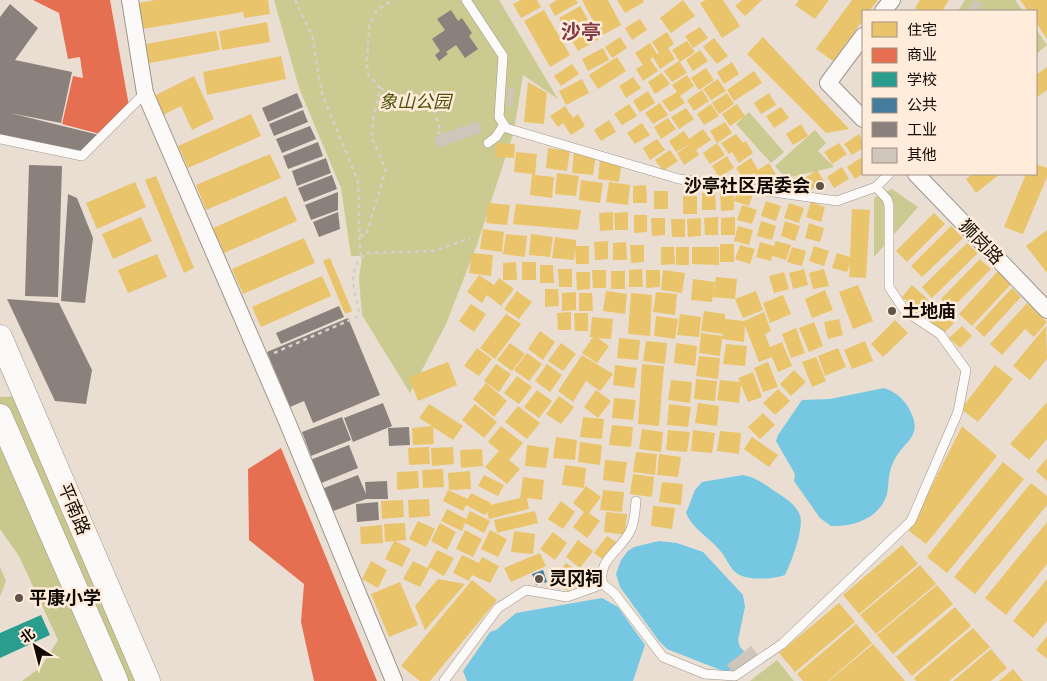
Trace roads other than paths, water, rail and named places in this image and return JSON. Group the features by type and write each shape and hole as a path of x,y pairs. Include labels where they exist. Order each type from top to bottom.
{"main road":[{"name":"平南路","path":"0,338 148,681"},
{"name":"平南路","path":"0,416 116,681"}],"street":[{"path":"130,0 144,93 394,681"},
{"path":"884,10 892,0"},
{"path":"862,37 828,83 862,118"},
{"name":"狮岗路","path":"917,175 1047,310"}],"lane":[{"path":"466,0 503,56 499,117 503,126 679,179 837,201 876,187 888,175"},
{"path":"0,139 82,156 144,93"},
{"path":"488,143 496,137 503,126"},
{"path":"636,501 632,529 608,558 601,574 603,584 615,594 663,657 705,674 735,676 782,644 911,521 958,412 966,370 940,334 905,311 889,287 889,205 887,199 876,187"},
{"path":"444,681 498,608 526,590 567,597 603,584"}],"water":[{"path":"884,388 898,395 906,403 913,417 914,432 897,455 891,467 887,494 879,509 857,523 831,526 820,518 794,481 795,474 776,441 778,435 802,400 830,399"},
{"path":"743,475 768,486 795,506 799,513 801,526 799,535 785,575 758,578 738,574 732,569 718,548 693,524 686,513 695,490 702,482"},
{"path":"659,541 677,543 703,552 743,595 745,607 738,640 740,647 750,658 737,670 723,671 667,649 659,641 620,587 616,574 621,560 628,551 634,547"},
{"path":"602,598 618,607 645,645 633,681 467,681 463,671 490,632 496,630 516,613"}],"place":[{"name":"沙亭社区居委会","path":"820,186"},
{"name":"土地庙","path":"892,311"},
{"name":"灵冈祠","path":"539,579"},
{"name":"平康小学","path":"19,598"}],"district":[{"name":"沙亭","path":"581,32"}],"park label":[{"name":"象山公园","path":"415,102"}]}
